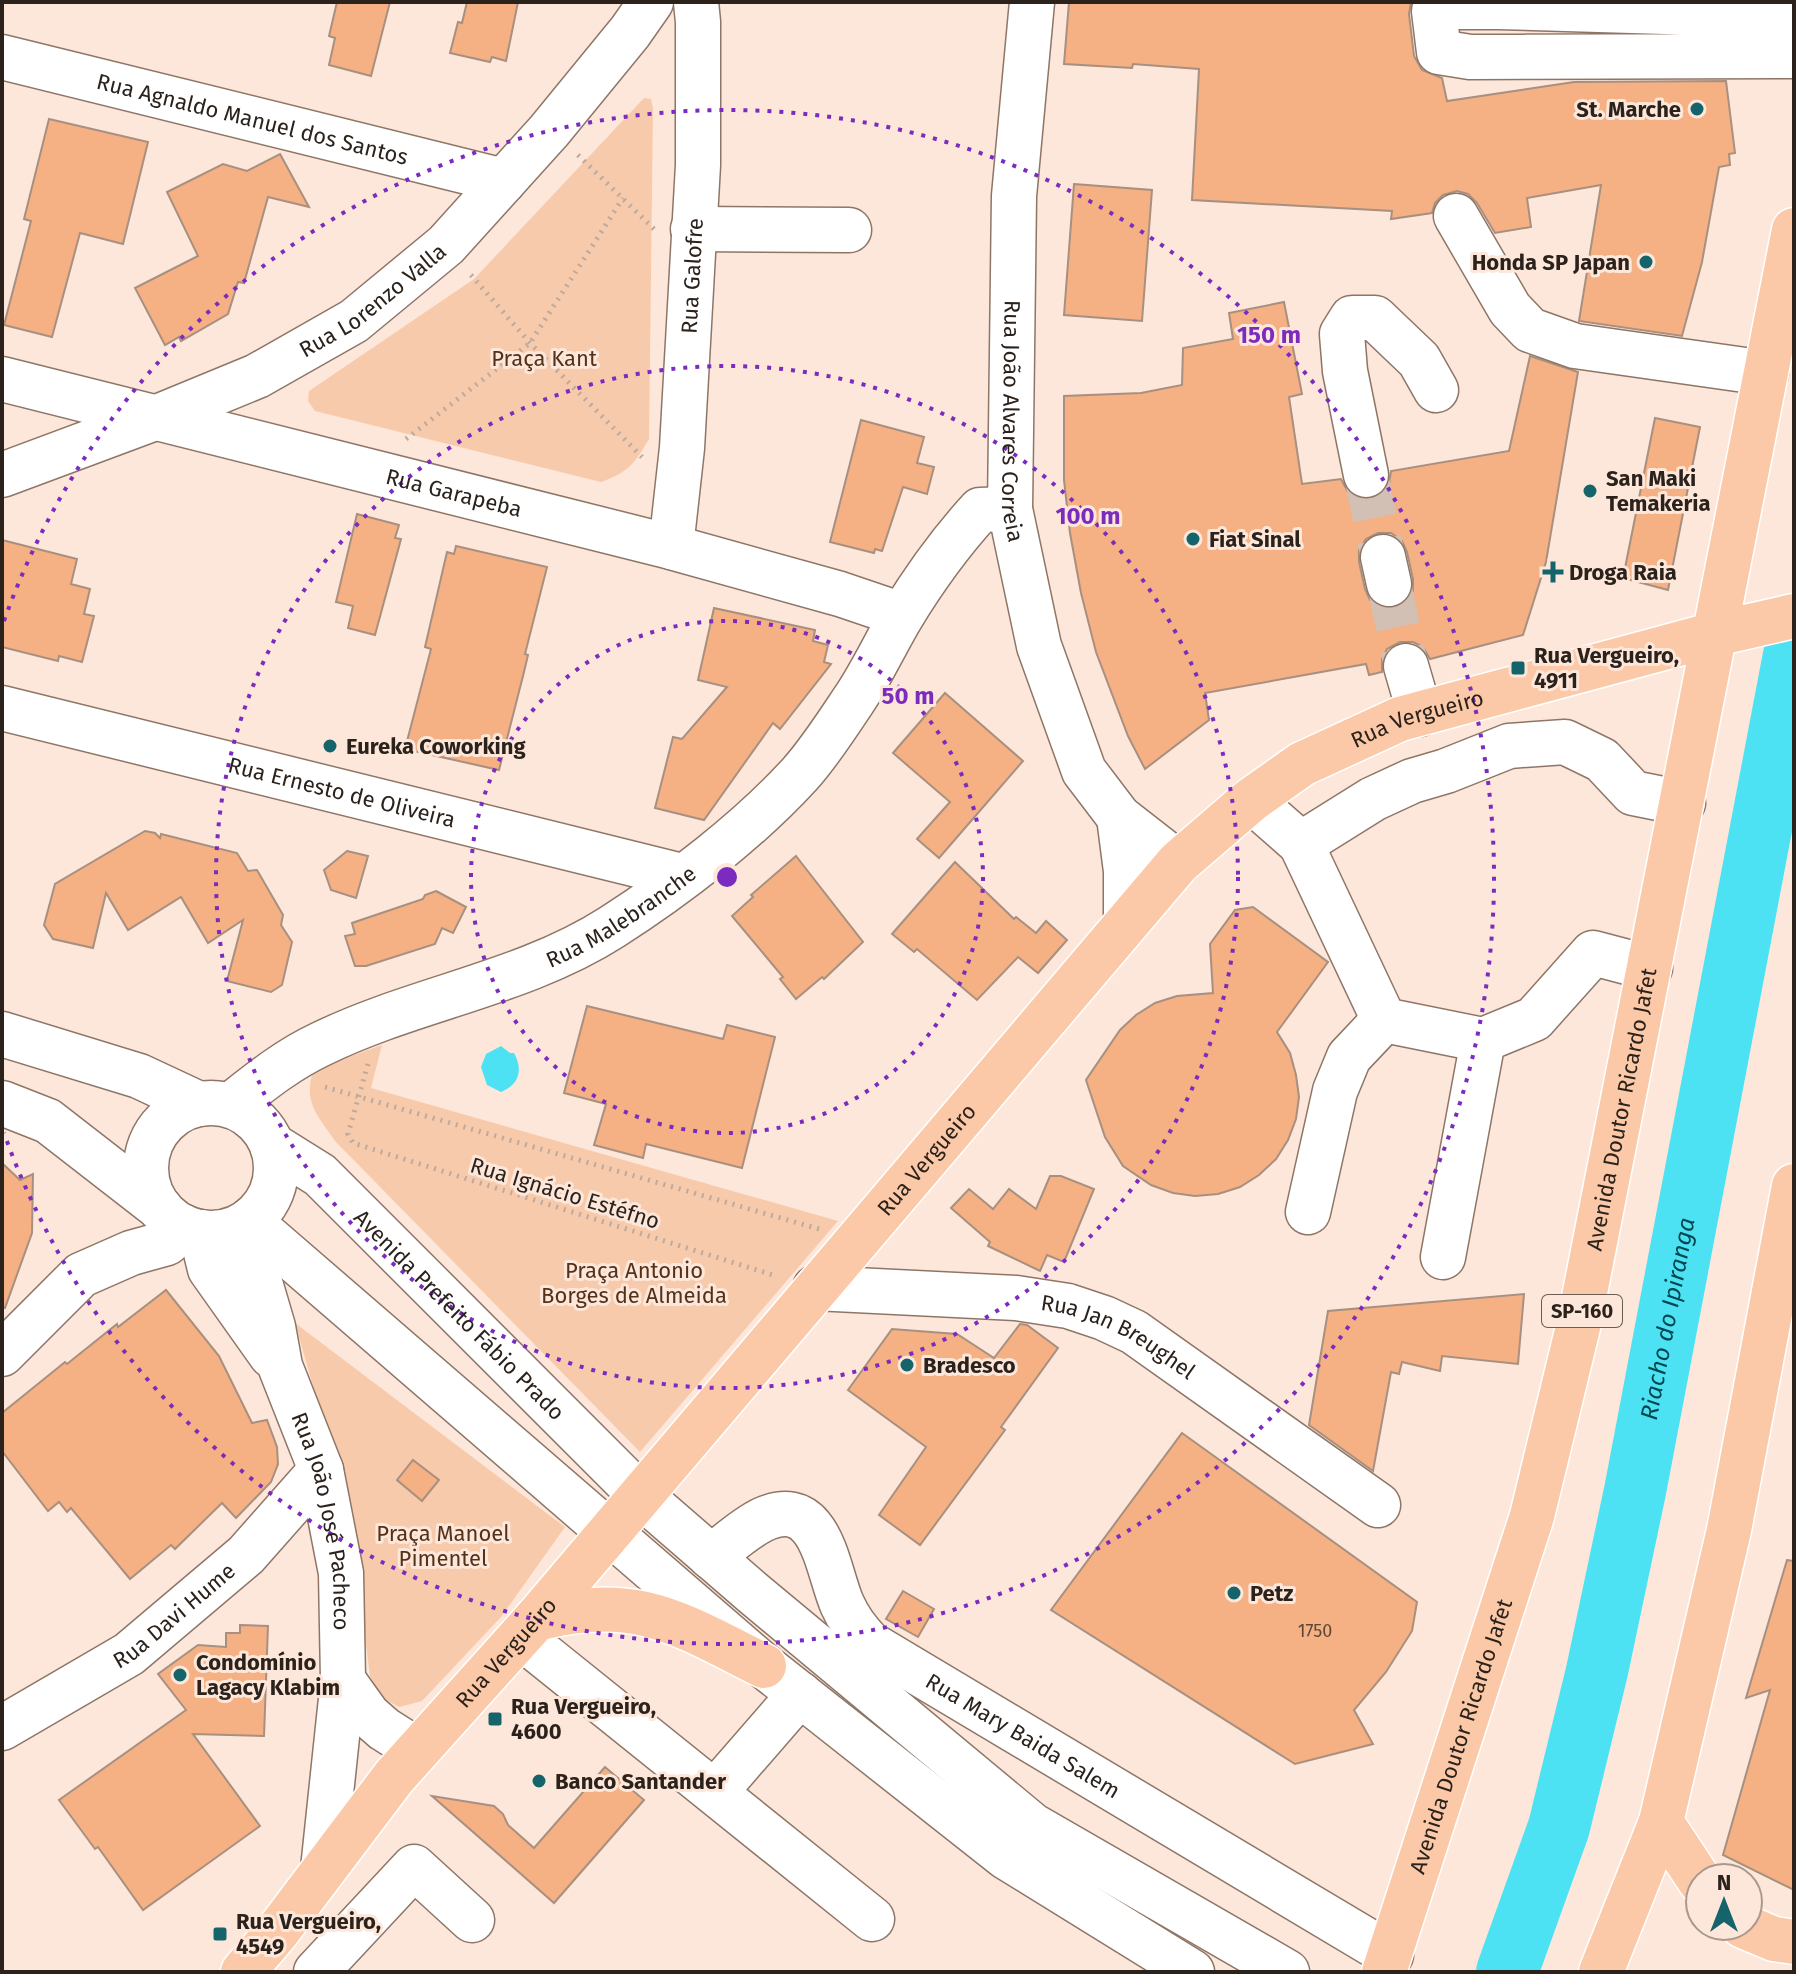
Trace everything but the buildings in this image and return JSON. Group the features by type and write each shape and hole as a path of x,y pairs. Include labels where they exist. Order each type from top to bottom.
{"main road":[{"name":"Avenida Doutor Ricardo Jafet","path":"1388,1963 1532,1516 1579,1323 1794,230"},
{"name":"Rua Vergueiro","path":"243,1972 417,1750 529,1628 1178,863 1251,800 1302,764 1400,719 1776,620"},
{"path":"1601,1972 1661,1822 1729,1530 1794,1186"},
{"path":"529,1628 569,1610 605,1608 637,1611 666,1618 764,1666"},
{"path":"1661,1822 1687,1862"},
{"path":"1764,1935 1794,1942"}],"street":[{"name":"Rua Lorenzo Valla","path":"2,475 257,376 354,321 446,245 560,119 651,2"},
{"name":"Rua Galofre","path":"671,547 682,448 698,165 696,2"},
{"name":"Rua João Alvares Correia","path":"1032,2 1014,196 1010,509 1039,646 1084,771 1119,817 1178,863"},
{"path":"1794,16 1498,7 1450,7 1434,11 1439,52 1470,57 1794,56"},
{"name":"Rua Agnaldo Manuel dos Santos","path":"2,57 504,181"},
{"path":"1456,216 1510,309 1530,330 1575,346 1766,373"},
{"path":"692,245 849,230"},
{"path":"1366,475 1345,371 1342,334 1352,318 1375,318 1419,360 1436,390"},
{"name":"Rua Garapeba","path":"2,379 671,547 840,594 902,615"},
{"name":"Rua Malebranche","path":"215,1104 323,1042 531,968 582,945 682,876 748,825 801,773 855,699 902,615 952,540 980,510 1010,509"},
{"path":"1406,666 1420,714"},
{"name":"Rua Ernesto de Oliveira","path":"2,708 682,876"},
{"path":"1301,844 1373,799 1412,781 1509,746 1565,742 1602,760 1633,793 1683,803"},
{"path":"1251,800 1301,844 1384,1020"},
{"name":"Rua João Alvares Correia","path":"1119,817 1126,871 1126,923"},
{"path":"1384,1020 1483,1040 1534,1019 1593,953 1650,968"},
{"path":"1308,1212 1335,1091 1349,1057 1384,1020"},
{"path":"2,1034 247,1113 262,1127 272,1145 276,1162 274,1186 264,1205 198,1233 131,1253 81,1275 2,1354"},
{"path":"1443,1257 1483,1040"},
{"path":"2,1103 48,1121 607,1533 764,1666 1006,1857 1192,1972"},
{"path":"198,1233 148,1187 145,1164 151,1141 170,1116 184,1108 215,1104"},
{"name":"Avenida Prefeito Fábio Prado","path":"272,1145 320,1175 640,1495 1032,1825 1287,1972"},
{"name":"Rua João José Pacheco","path":"198,1233 253,1271 261,1286 280,1366 321,1470 341,1573 343,1680 323,1869"},
{"name":"Rua Jan Breughel","path":"815,1288 1016,1298 1068,1306 1104,1318 1134,1332 1378,1505"},
{"name":"Rua Davi Hume","path":"2,1728 129,1654 246,1555 321,1470"},
{"name":"Rua Mary Baida Salem","path":"711,1557 762,1520 790,1516 802,1520 819,1535 840,1601 852,1625 870,1644 1388,1963"},
{"path":"529,1628 715,1792 872,1919"},
{"path":"343,1680 368,1715 417,1750"},
{"path":"715,1792 800,1694"},
{"path":"316,1972 414,1867 472,1920"}],"path":[{"path":"568,146 623,198 692,245"},
{"path":"406,439 530,343 623,198"},
{"path":"467,271 530,343 646,461"},
{"path":"359,1096 369,1058"},
{"name":"Rua Ignácio Estéfno","path":"319,1085 824,1230"},
{"name":"Rua Ignácio Estéfno","path":"359,1096 348,1134 353,1143 815,1288"}],"green space":[{"name":"Praça Kant","path":"644,98 651,99 653,108 649,439 630,466 601,482 315,411 308,401 309,391 474,279"},
{"name":"Praça Antonio Borges de Almeida","path":"382,1045 371,1088 838,1221 640,1452 335,1141 319,1117 310,1094 312,1075 332,1063"},
{"name":"Praça Manoel Pimentel","path":"295,1323 565,1527 501,1617 422,1701 399,1707 379,1696 370,1676 349,1512"}],"water":[{"path":"501,1046 514,1053 519,1071 512,1085 501,1092 487,1085 481,1067 486,1054"}],"waterway":[{"name":"Riacho do Ipiranga","path":"1507,1972 1559,1827 1597,1671 1635,1491 1794,655"}],"tunnel":[{"path":"1366,475 1383,557"},
{"path":"1389,584 1406,666"}],"place":[{"name":"St. Marche","path":"1697,109"},
{"name":"Honda SP Japan","path":"1646,262"},
{"name":"San Maki Temakeria","path":"1590,491"},
{"name":"Fiat Sinal","path":"1193,539"},
{"name":"Droga Raia","path":"1553,572"},
{"name":"Rua Vergueiro, 4911","path":"1518,668"},
{"name":"Eureka Coworking","path":"330,746"},
{"name":"Bradesco","path":"907,1365"},
{"name":"Petz","path":"1234,1593"},
{"name":"Condomínio Lagacy Klabim","path":"180,1675"},
{"name":"Rua Vergueiro, 4600","path":"495,1719"},
{"name":"Banco Santander","path":"539,1781"},
{"name":"Rua Vergueiro, 4549","path":"220,1934"}]}
